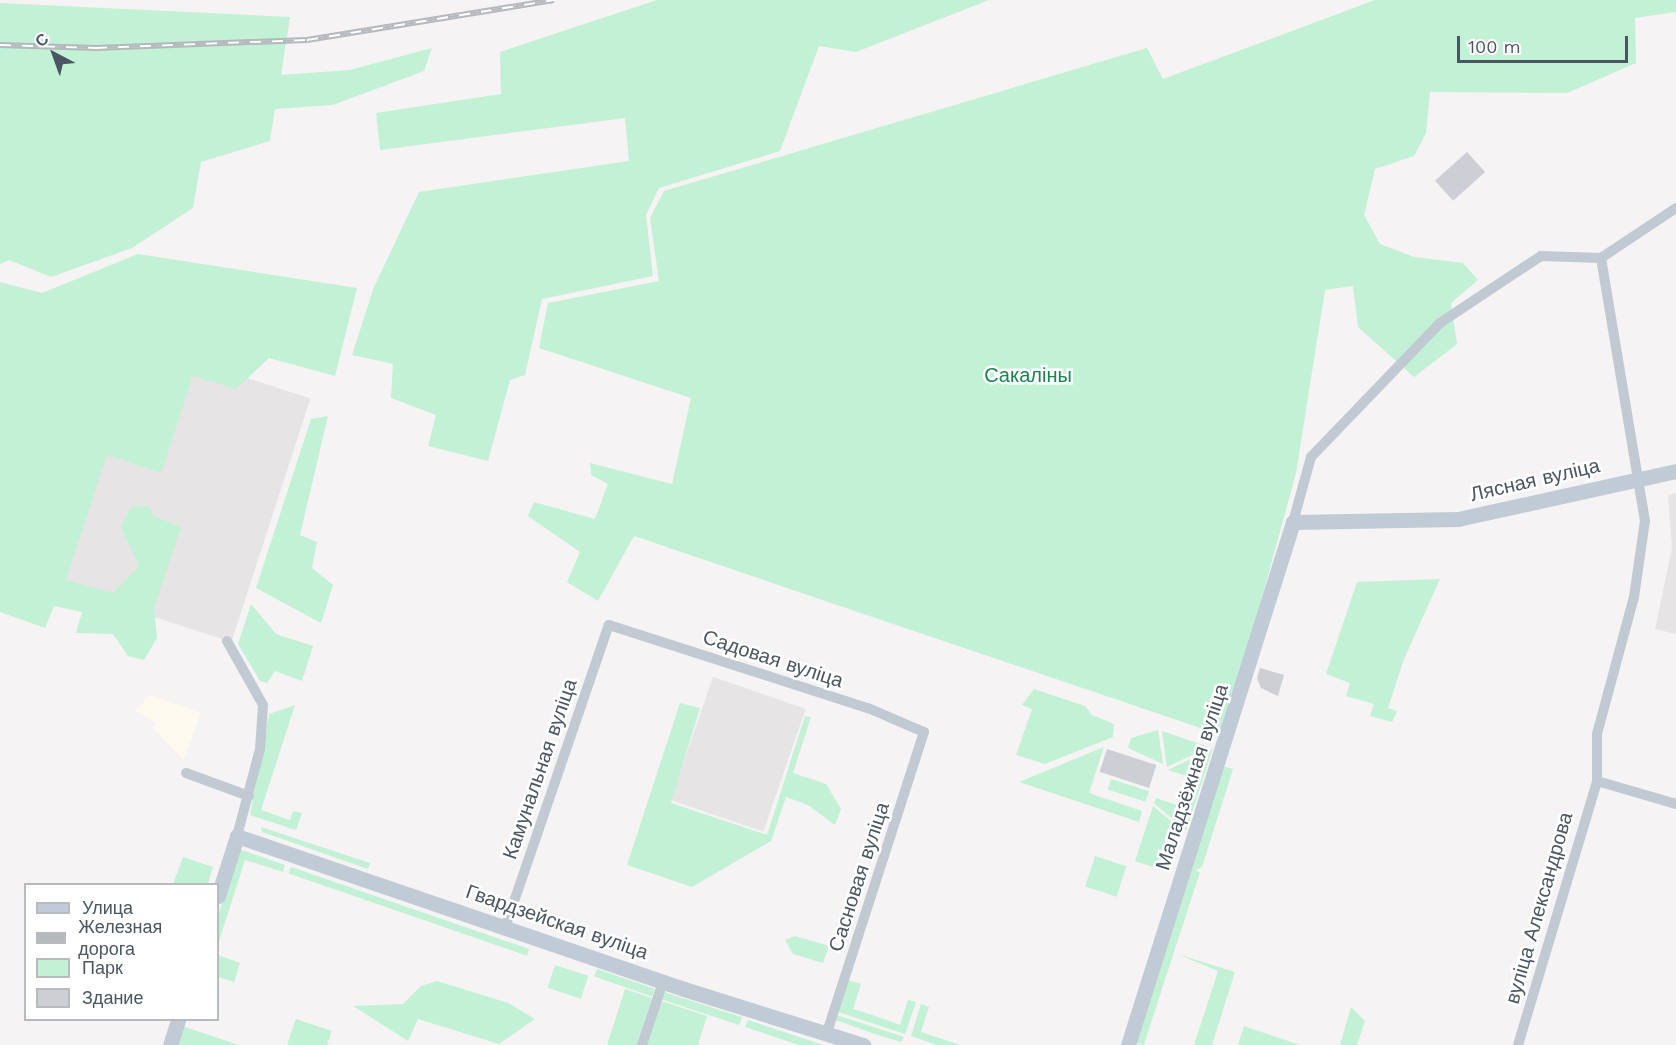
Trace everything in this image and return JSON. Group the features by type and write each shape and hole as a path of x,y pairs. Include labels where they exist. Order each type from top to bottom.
{"main road":[{"name":"Лясная вуліца","path":"1293,522 1458,519 1676,471"},
{"name":"Маладзёжная вуліца","path":"1128,1045 1293,522"},
{"name":"Гвардзейская вуліца","path":"237,836 506,925 663,982 863,1045"},
{"path":"219,893 237,836"},
{"path":"170,1045 178,1021"}],"street":[{"path":"1293,522 1311,457 1440,323 1542,256 1601,258 1676,208"},
{"name":"вуліца Александрова","path":"1518,1045 1597,781 1597,734 1634,597 1643,532 1644,510 1635,479 1627,394 1601,258"},
{"name":"Садовая вуліца","path":"609,625 868,708 924,732"},
{"name":"Камунальная вуліца","path":"506,925 609,625"},
{"path":"228,641 262,705 260,749 237,836"},
{"name":"Сасновая вуліца","path":"827,1033 924,732"},
{"path":"186,773 249,796"},
{"path":"1597,781 1676,804"},
{"path":"642,1045 663,982"}],"shaded area":[{"path":"124,338 310,399 231,642 45,581"},
{"path":"1676,493 1676,634 1655,629 1672,548 1668,495"},
{"path":"713,677 806,709 763,832 671,800"},
{"path":"150,695 201,712 184,760 153,728 157,723 135,711"}],"green space":[{"path":"657,0 989,0 856,52 819,46 780,151 659,188 646,215 653,276 542,299 525,375 510,380 488,461 428,446 436,415 391,398 393,364 352,355 374,287 419,192 629,161 625,118 380,150 376,113 501,94 500,52"},
{"name":"Сакаліны","path":"1375,0 1676,0 1676,12 1635,18 1636,63 1567,93 1430,92 1426,133 1414,156 1375,169 1364,215 1380,244 1414,257 1463,263 1478,280 1451,303 1457,344 1414,377 1358,327 1353,286 1325,290 1296,473 1224,736 634,536 598,601 567,582 580,552 528,516 534,502 595,519 608,484 591,475 590,463 672,484 691,398 539,348 548,303 659,281 650,218 664,191 1147,48 1163,79"},
{"path":"0,3 290,17 281,75 350,70 432,48 424,71 333,105 275,109 270,141 201,162 193,208 132,248 51,277 9,260 0,264"},
{"path":"138,254 357,288 335,376 269,358 236,389 193,376 161,473 107,455 66,580 113,593 139,566 121,527 132,506 150,507 153,516 181,527 154,608 157,638 144,660 128,656 113,634 76,633 82,612 54,606 45,628 0,612 0,282 42,293"},
{"path":"328,416 300,535 317,542 312,568 333,585 321,623 256,588 311,419"},
{"path":"1440,579 1404,659 1388,708 1397,711 1392,722 1370,716 1374,704 1346,696 1350,683 1326,674 1357,582"},
{"path":"251,604 276,634 313,646 302,681 275,671 267,683 260,681 238,644"},
{"path":"1034,689 1085,706 1092,715 1114,724 1113,737 1045,764 1016,755 1032,709 1022,705"},
{"path":"680,703 700,708 671,803 767,835 805,716 811,717 793,773 826,784 841,809 835,825 808,805 786,797 771,841 692,887 627,865"},
{"path":"295,705 261,810 290,820 293,811 302,813 296,830 250,815 269,714"},
{"path":"1158,730 1163,764 1128,748 1131,738"},
{"path":"1162,731 1209,747 1167,767"},
{"path":"1104,747 1089,793 1142,811 1139,822 1019,782"},
{"path":"1213,748 1186,831 1154,803 1156,798 1188,809 1198,780 1168,770"},
{"path":"1222,766 1233,769 1202,867 1186,875"},
{"path":"1111,779 1149,791 1146,802 1108,789"},
{"path":"1153,806 1185,833 1168,831 1156,868 1135,861"},
{"path":"261,827 370,863 368,869 262,832"},
{"path":"239,849 285,865 283,872 245,860 219,941 219,913"},
{"path":"1095,856 1126,866 1116,897 1085,886"},
{"path":"183,857 213,867 208,883 173,883"},
{"path":"291,867 529,949 527,956 289,874"},
{"path":"1184,867 1200,872 1144,1045 1128,1040"},
{"path":"795,936 829,946 823,963 793,954 785,940"},
{"path":"1177,954 1235,972 1212,1045 1194,1045 1218,971"},
{"path":"219,955 240,963 234,982 219,977"},
{"path":"555,965 588,976 581,999 548,988"},
{"path":"597,969 655,989 652,996 594,977"},
{"path":"848,980 861,984 853,1009 900,1025 908,1000 916,1002 905,1034 838,1012"},
{"path":"437,981 508,1003 535,1019 499,1044 418,1019 408,1041 353,1006 403,1004 421,986"},
{"path":"625,989 652,998 637,1045 607,1045"},
{"path":"664,992 742,1017 740,1025 662,1000"},
{"path":"661,1001 707,1016 698,1045 647,1045"},
{"path":"921,1004 929,1007 921,1032 960,1045 937,1045 911,1036"},
{"path":"1351,1007 1365,1021 1357,1045 1340,1045"},
{"path":"837,1015 904,1037 901,1042 875,1034 836,1020"},
{"path":"296,1019 332,1031 327,1045 287,1045"},
{"path":"748,1020 823,1045 799,1045 745,1027"},
{"path":"182,1026 239,1045 176,1045"},
{"path":"1244,1026 1300,1045 1238,1045"}],"building":[{"path":"1467,152 1485,172 1453,201 1435,181"},
{"path":"1260,668 1284,675 1278,696 1261,688 1257,678"},
{"path":"1107,749 1156,765 1149,788 1100,772"}],"railway":[{"path":"0,45 96,48 307,40 554,0"}]}
